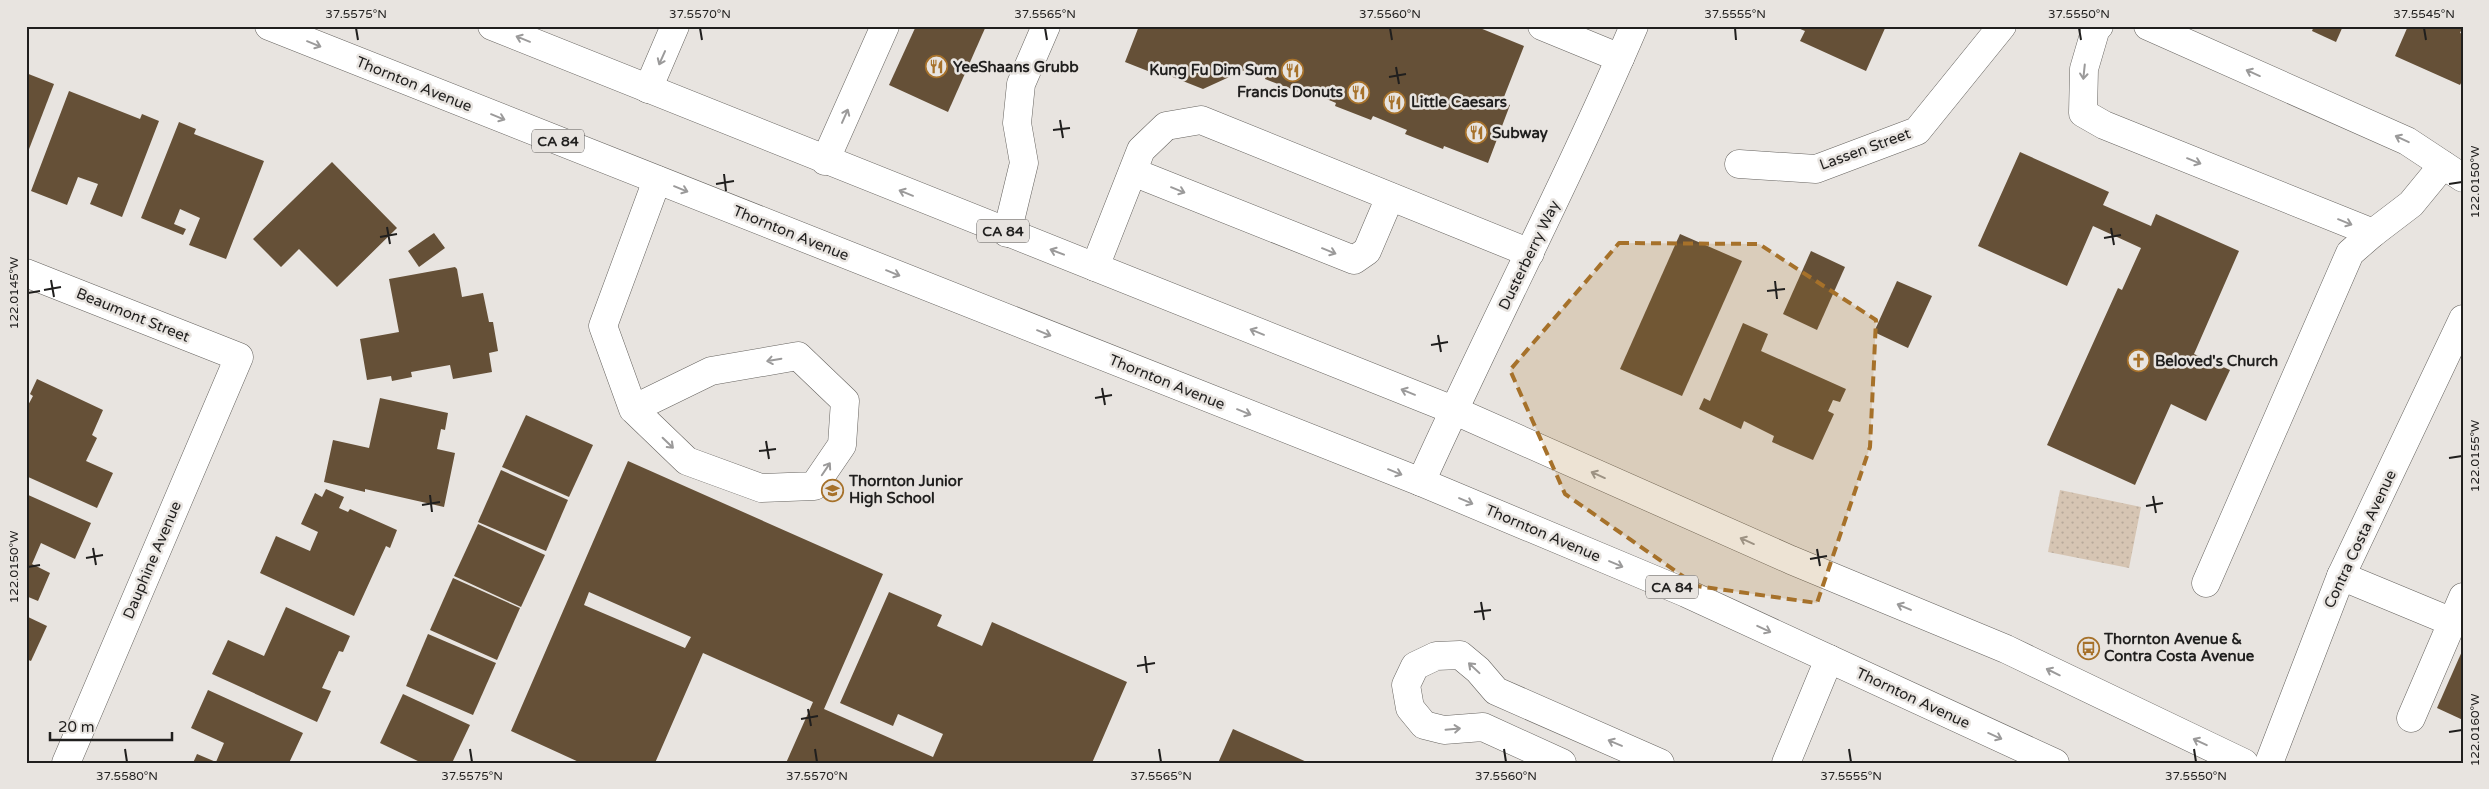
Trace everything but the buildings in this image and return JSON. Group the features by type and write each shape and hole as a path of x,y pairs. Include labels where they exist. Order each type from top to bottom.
{"main road":[{"name":"Thornton Avenue","path":"269,26 1421,482 1686,593 2055,763"},
{"name":"CA 84","path":"492,26 825,161 1453,410 1791,560 2006,649 2244,763"},
{"path":"648,89 675,26"},
{"path":"825,161 885,26"},
{"path":"1007,233 1024,163 1017,123 1021,84 1046,26"},
{"path":"1542,26 1620,58"},
{"name":"Dusterberry Way","path":"1421,482 1453,410 1598,111 1634,26"},
{"name":"Lassen Street","path":"1739,164 1816,168 1917,131 2002,26"},
{"path":"2099,26 2084,68 2083,112 2104,125 2373,233"},
{"path":"2148,26 2407,141 2453,171 2350,253 2206,583"},
{"path":"1096,267 1141,150 1166,126 1201,120 1530,253"},
{"path":"1133,172 1354,260 1367,251 1390,196"},
{"path":"632,409 711,372 798,356 845,401 842,445 814,486 761,488 687,462 632,409 603,326 657,180"},
{"name":"Beaumont Street","path":"26,273 239,357"},
{"name":"Contra Costa Avenue","path":"2269,763 2341,576 2455,357 2463,319"},
{"name":"Dauphine Avenue","path":"66,763 239,357"},
{"path":"2341,576 2452,622"},
{"path":"2410,718 2463,597"},
{"path":"1562,763 1483,727 1444,730 1424,725 1410,708 1406,685 1415,666 1436,656 1460,655 1478,670 1496,691 1660,763"},
{"path":"1786,763 1829,659"}],"highlighted area":[{"path":"1619,243 1759,244 1876,320 1870,447 1817,603 1697,586 1565,494 1510,370"}],"shaded area":[{"path":"2060,490 2141,507 2129,568 2048,552"}],"place":[{"name":"YeeShaans Grubb","path":"937,67"},
{"name":"Kung Fu Dim Sum","path":"1293,70"},
{"name":"Francis Donuts","path":"1359,92"},
{"name":"Little Caesars","path":"1395,102"},
{"name":"Subway","path":"1476,133"},
{"name":"Beloved's Church","path":"2139,361"},
{"name":"Thornton Junior High School","path":"833,490"},
{"name":"Thornton Avenue & Contra Costa Avenue","path":"2088,648"}]}
